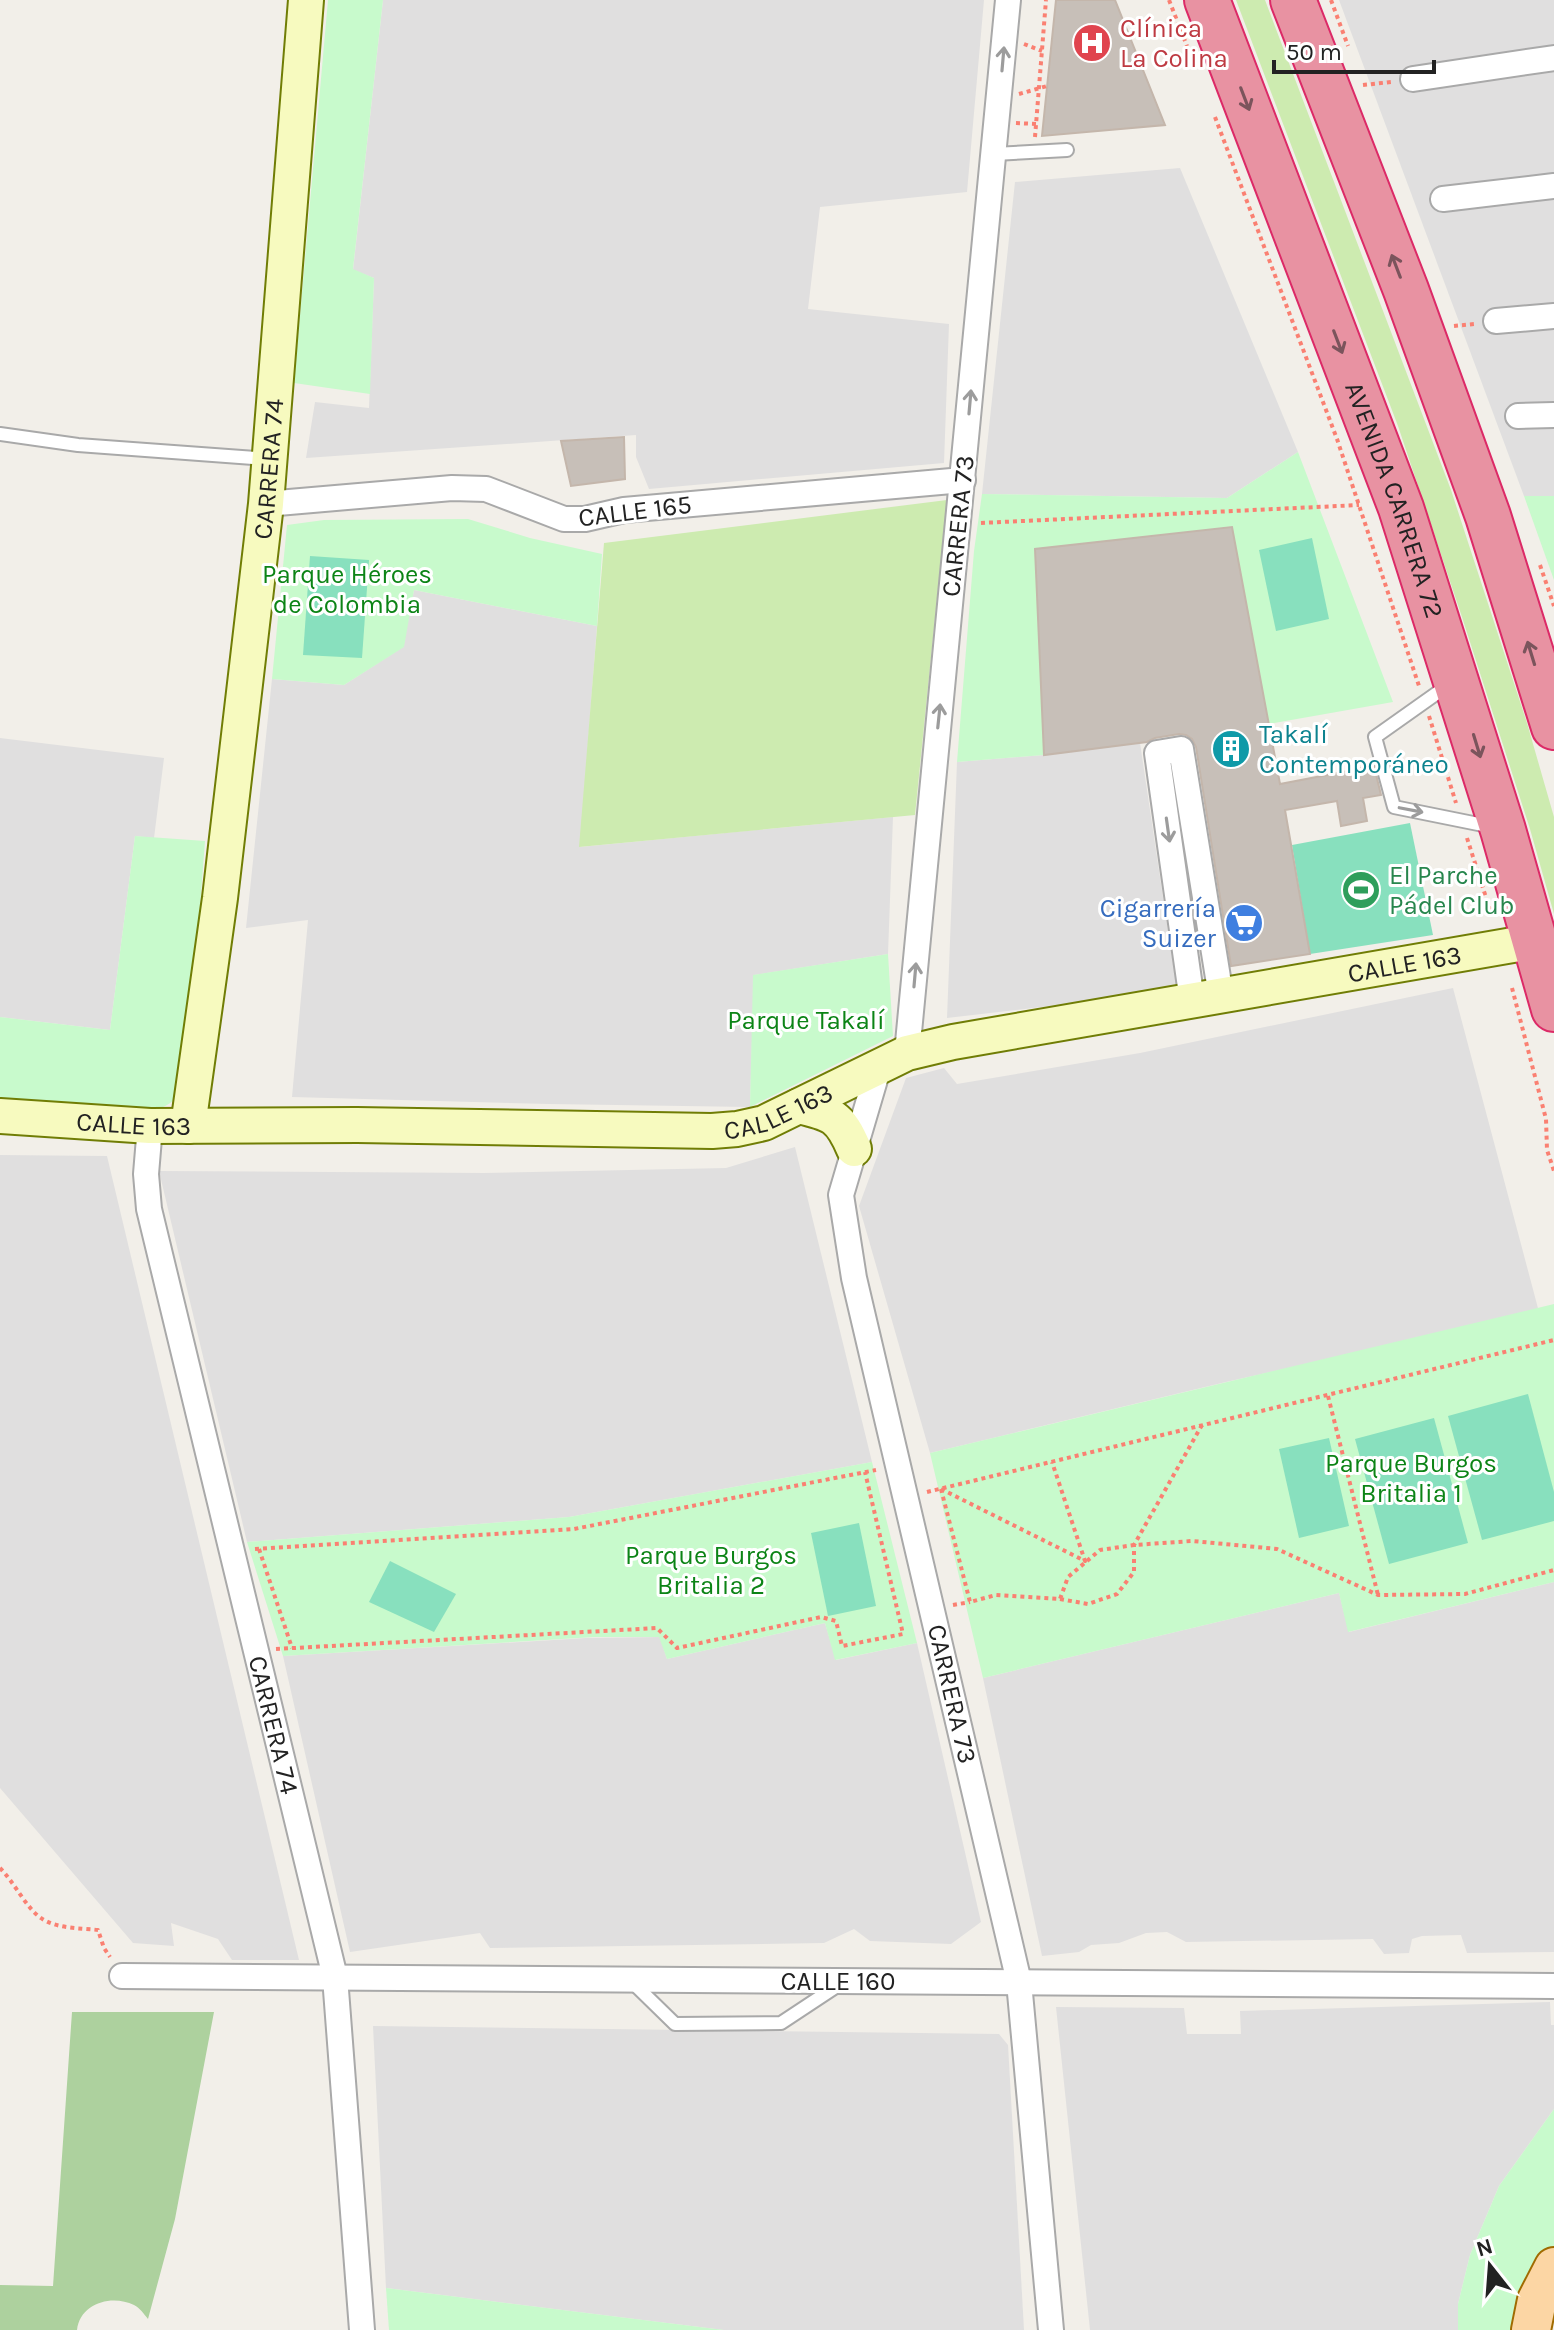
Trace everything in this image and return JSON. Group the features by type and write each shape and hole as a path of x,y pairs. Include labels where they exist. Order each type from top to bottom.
{"highway":[{"name":"AVENIDA CARRERA 72","path":"1207,0 1401,508 1440,690 1503,830 1519,944 1554,1009"},
{"path":"1293,0 1406,290 1488,516 1554,727"}],"main road":[{"path":"1531,2330 1537,2300 1554,2267"}],"street":[{"name":"CARRERA 74","path":"188,1126 218,913 266,504 306,0"},
{"name":"CARRERA 73","path":"1008,0 963,480 893,1059 854,1149 841,1195 854,1278 1019,1982 1051,2330"},
{"path":"1413,79 1554,58"},
{"path":"1443,199 1554,186"},
{"path":"1496,321 1554,316"},
{"path":"1518,416 1554,415"},
{"name":"CALLE 165","path":"266,504 452,488 486,489 564,519 585,519 624,510 963,480"},
{"path":"1181,749 1210,930 1207,999 1183,935 1157,753 1181,749"},
{"path":"1183,935 1210,930"},
{"name":"CALLE 163","path":"0,1116 150,1126 737,1129 764,1123 893,1059 953,1042 1519,944"},
{"path":"799,1106 835,1117 847,1131 854,1149"},
{"name":"CARRERA 74","path":"150,1126 146,1174 149,1209 335,1977 362,2330"},
{"name":"CALLE 160","path":"122,1976 1554,1986"}],"lane":[{"path":"994,154 1067,150"},
{"path":"0,434 78,445 268,459"},
{"path":"1440,690 1375,737 1394,807 1503,830"},
{"path":"629,1979 675,2027 781,2023 844,1981"}],"path":[{"path":"1035,137 1046,0"},
{"path":"1169,0 1191,54"},
{"path":"1018,41 1042,51"},
{"path":"1363,85 1413,79"},
{"path":"999,105 1047,86"},
{"path":"999,105 1036,124"},
{"path":"1213,113 1360,505 1440,690 1461,819 1519,944 1546,1119 1547,1150 1554,1171"},
{"path":"958,524 1360,505"},
{"path":"905,1497 1554,1340"},
{"path":"1327,1395 1378,1595"},
{"path":"941,1489 970,1602 996,1595 1088,1604 1117,1594 1134,1572 1134,1545 1202,1425"},
{"path":"1052,1462 1085,1561"},
{"path":"232,1551 574,1529 898,1466"},
{"path":"256,1650 657,1628 677,1648 821,1617 836,1621 842,1646 903,1634 865,1472"},
{"path":"941,1489 1085,1561"},
{"path":"1060,1599 1068,1577 1100,1550 1192,1541 1277,1549 1378,1595 1465,1594 1554,1570"},
{"path":"259,1549 292,1648"},
{"path":"0,1868 43,1920 98,1930 104,1948 122,1976"}],"shaded area":[{"path":"383,0 984,0 967,192 820,207 808,309 949,324 944,463 649,489 636,457 636,435 306,458 315,402 369,408 374,278 353,270"},
{"path":"1339,0 1554,0 1554,496 1524,496"},
{"path":"1180,168 1298,452 1227,498 982,494 1015,182"},
{"path":"414,590 597,626 580,847 893,817 888,954 754,975 750,1107 292,1097 308,920 246,928 272,679 344,685 403,647"},
{"path":"0,738 164,758 154,838 135,836 110,1030 0,1017"},
{"path":"1140,743 1177,991 947,1018 957,762"},
{"path":"1453,988 1539,1312 1226,1382 930,1453 859,1206 906,1078 944,1068 957,1084 1140,1053"},
{"path":"795,1147 872,1462 569,1517 247,1542 159,1171 484,1173 726,1168"},
{"path":"0,1155 107,1156 299,1960 232,1960 218,1939 171,1923 174,1946 133,1943 0,1788"},
{"path":"1554,1582 1554,1952 1467,1953 1461,1935 1422,1936 1412,1939 1409,1953 1384,1954 1373,1939 1186,1942 1167,1932 1146,1933 1119,1943 1091,1945 1079,1952 1042,1956 983,1678 1339,1593 1349,1632"},
{"path":"825,1623 836,1660 917,1643 981,1922 951,1944 870,1941 854,1929 824,1943 490,1948 480,1933 350,1952 283,1656 586,1638 660,1637 667,1659"},
{"path":"1550,2002 1551,2025 1554,2025 1554,2109 1499,2186 1470,2255 1458,2304 1458,2330 1090,2330 1056,2007 1184,2008 1187,2034 1241,2034 1240,2011"},
{"path":"373,2026 999,2034 1008,2045 1024,2330 724,2330 386,2288"}],"green space":[{"path":"328,0 383,0 353,269 374,278 370,394 294,383"},
{"path":"1236,0 1265,0 1451,490 1527,723 1554,817 1554,914 1530,829 1398,426"},
{"path":"1298,452 1393,702 1268,724 1035,549 1044,755 957,762 974,551 982,494 1227,498"},
{"path":"1524,496 1554,496 1554,580"},
{"path":"947,500 915,815 579,847 604,543"},
{"name":"Parque Héroes de Colombia","path":"468,519 530,538 602,554 597,626 414,590 404,647 344,685 272,679 287,525 324,520"},
{"path":"1312,538 1329,619 1276,631 1259,550"},
{"path":"310,556 369,560 362,658 303,655"},
{"name":"El Parche Pádel Club","path":"1410,823 1433,935 1310,954 1292,845"},
{"path":"135,836 205,841 187,1077 183,1085 167,1105 145,1111 0,1104 0,1017 110,1030"},
{"name":"Parque Takalí","path":"888,954 893,1036 750,1107 753,975"},
{"name":"Parque Burgos Britalia 1","path":"1554,1304 1554,1582 1348,1632 1339,1593 983,1678 930,1453"},
{"path":"1528,1394 1554,1492 1554,1521 1482,1540 1448,1416"},
{"path":"1434,1418 1468,1543 1389,1564 1355,1439"},
{"path":"1329,1438 1349,1526 1299,1538 1279,1449"},
{"name":"Parque Burgos Britalia 2","path":"872,1462 917,1643 835,1660 825,1623 667,1659 659,1637 595,1637 283,1656 247,1542 569,1517"},
{"path":"859,1523 876,1606 828,1616 811,1533"},
{"path":"390,1561 456,1594 434,1632 369,1602"},
{"path":"72,2012 214,2012 175,2219 148,2319 134,2305 116,2300 91,2307 79,2321 77,2330 0,2330 0,2285 53,2286"},
{"path":"1554,2109 1554,2249 1519,2330 1458,2330 1458,2304 1470,2255 1499,2186"},
{"path":"386,2288 724,2330 389,2330"}],"building":[{"name":"Clínica La Colina","path":"1056,0 1115,0 1165,125 1042,136"},
{"path":"624,437 625,479 571,486 561,441"},
{"name":"Takalí Contemporáneo","path":"1232,527 1280,784 1374,766 1381,795 1363,798 1367,821 1341,826 1337,801 1285,810 1310,954 1231,966 1196,747 1192,739 1179,734 1147,742 1044,755 1035,549"}],"place":[{"name":"Clínica La Colina","path":"1092,43"},
{"name":"Takalí Contemporáneo","path":"1231,749"},
{"name":"El Parche Pádel Club","path":"1361,890"},
{"name":"Cigarrería Suizer","path":"1244,923"}]}
